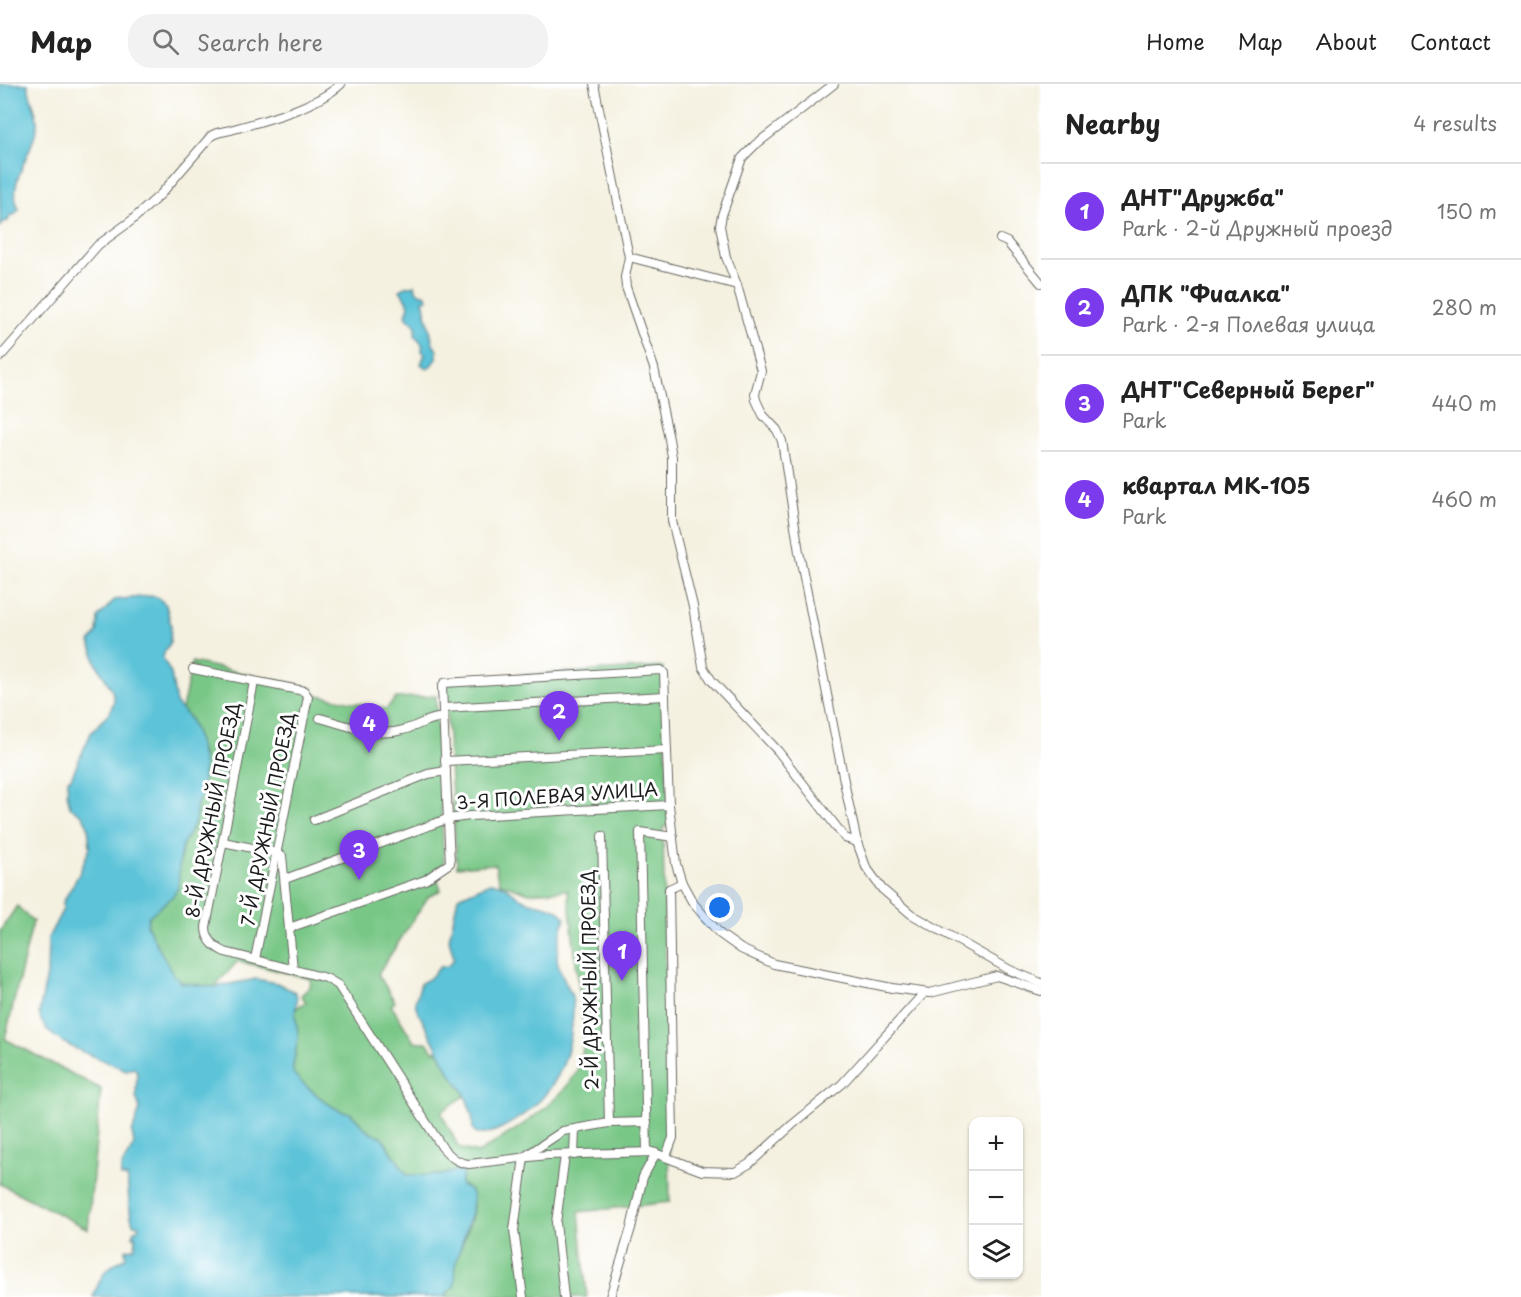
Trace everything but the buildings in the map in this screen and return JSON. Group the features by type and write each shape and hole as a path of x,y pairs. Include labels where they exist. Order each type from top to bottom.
{"street":[{"path":"0,357 98,244 131,221 161,194 211,136 217,132 232,130 294,109 326,96 341,84"},
{"path":"594,84 629,257 626,287 654,368 669,439 672,457 672,521 693,606 703,667 712,681 778,752 845,838 857,842"},
{"path":"834,84 755,145 742,158 720,226 726,257 737,285 761,371 755,394 756,400 763,415 777,430 782,441 799,552 857,842 861,856 876,883 910,914 1010,970 1041,982"},
{"path":"1000,239 1006,242 1041,283"},
{"path":"629,257 737,285"},
{"name":"7-Й ДРУЖНЫЙ ПРОЕЗД","path":"193,669 304,691 308,697 255,959"},
{"path":"289,928 425,879 450,863 442,684 662,670 664,673 669,805 676,864 682,883 693,903 714,929 730,942 754,956 798,970 924,993 997,976 1041,991"},
{"name":"8-Й ДРУЖНЫЙ ПРОЕЗД","path":"254,681 206,934 212,944 225,952 255,959"},
{"path":"320,718 371,731 389,733 402,731 443,712 665,696"},
{"path":"314,820 446,766 667,750"},
{"name":"3-Я ПОЛЕВАЯ УЛИЦА","path":"285,879 447,819 669,805"},
{"path":"610,1297 652,1152 647,1122 640,832 674,837"},
{"name":"2-Й ДРУЖНЫЙ ПРОЕЗД","path":"602,836 609,1123"},
{"path":"223,842 277,853 283,859 292,969"},
{"path":"666,1156 673,1138 669,889 682,883"},
{"path":"255,959 332,981 342,989 442,1147 456,1160 466,1164 524,1157 652,1152 702,1171 726,1173 742,1169 842,1084 924,993"},
{"path":"523,1297 514,1230 524,1157 560,1132 609,1123 647,1122"},
{"path":"564,1297 556,1223 574,1130"}],"green space":[{"path":"192,662 313,688 313,694 386,709 396,698 436,696 444,864 434,870 441,890 428,897 378,974 395,1002 391,1005 414,1042 427,1042 433,1051 438,1051 464,1092 465,1096 441,1112 459,1148 478,1153 534,1116 560,1094 578,1068 583,1047 583,1023 568,890 529,893 500,883 495,864 457,867 444,679 663,667 669,826 663,827 670,1202 579,1212 587,1297 444,1297 455,1285 456,1261 472,1212 471,1193 460,1182 463,1176 456,1171 441,1175 407,1175 381,1136 370,1133 350,1113 343,1113 332,1107 294,1076 292,1072 298,1036 296,1008 306,1002 301,995 310,987 311,979 238,961 214,987 181,982 165,963 147,921 179,863 183,844 195,822 197,804 201,795 203,758 190,719 182,709"},
{"path":"17,906 33,921 5,1039 101,1089 88,1229 0,1184 0,931"}],"water":[{"path":"0,84 28,84 37,125 18,178 16,199 19,209 14,215 10,215 8,221 3,222 0,227"},
{"path":"415,285 416,290 425,294 428,299 423,300 437,351 437,358 429,368 421,364 425,354 422,351 422,344 415,335 416,326 406,316 409,305 400,290"},
{"path":"157,597 166,605 171,625 170,643 163,659 171,673 176,703 190,719 197,737 204,767 195,822 183,844 180,855 178,888 172,897 149,916 147,925 173,974 182,983 214,987 256,979 277,983 295,992 298,1035 293,1067 295,1076 330,1105 350,1113 370,1133 381,1136 407,1175 441,1175 460,1170 464,1172 461,1182 462,1186 470,1190 473,1196 472,1211 456,1262 455,1285 444,1297 93,1297 104,1273 126,1257 125,1250 135,1247 134,1230 138,1229 139,1225 133,1224 129,1207 127,1177 121,1177 121,1172 134,1144 132,1133 140,1109 136,1096 137,1071 134,1068 126,1070 62,1042 43,1024 39,1013 47,975 48,938 90,847 88,826 82,815 70,807 67,793 68,779 71,778 91,733 110,712 114,701 112,690 96,663 90,642 97,633 98,618 114,600"},
{"path":"490,883 502,885 525,900 556,909 565,918 557,958 572,997 573,1015 563,1063 543,1097 523,1115 507,1125 489,1133 477,1134 473,1129 472,1115 464,1092 449,1071 415,1002 421,983 429,979 440,967 448,966 454,959 449,939 458,897"}],"place":[{"name":"ДПК \"Фиалка\"","path":"559,741"},
{"name":"квартал МК-105","path":"369,753"},
{"name":"ДНТ\"Северный Берег\"","path":"359,880"},
{"name":"ДНТ\"Дружба\"","path":"622,981"}]}
